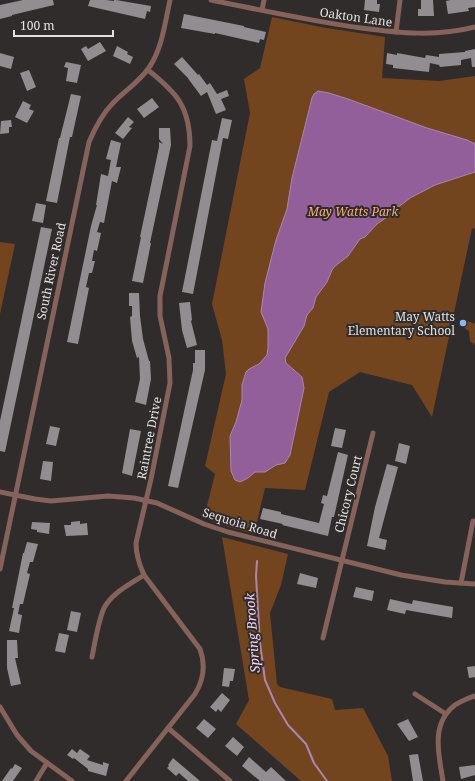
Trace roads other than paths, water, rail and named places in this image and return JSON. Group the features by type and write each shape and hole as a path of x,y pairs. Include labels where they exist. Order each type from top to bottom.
{"street":[{"name":"South River Road","path":"0,569 89,142 97,124 107,109 140,80 148,70 158,48 170,0"},
{"name":"Oakton Lane","path":"211,0 329,24 412,34 432,34 475,27"},
{"path":"262,10 264,0"},
{"path":"396,32 400,0"},
{"name":"Raintree Drive","path":"126,781 199,688 204,672 204,662 197,642 144,575 137,558 136,543 146,501 170,376 169,358 160,316 160,296 190,146 189,128 182,104 172,91 148,70"},
{"name":"Chicory Court","path":"323,638 373,433"},
{"name":"Sequoia Road","path":"0,492 15,496 51,501 108,496 134,498 158,503 196,521 228,532 342,561 413,577 475,584"},
{"path":"461,583 473,521"},
{"path":"92,657 102,615 108,602 119,591 144,575"},
{"path":"415,694 446,714"},
{"path":"443,781 438,750 440,728 446,714 462,701 475,696"},
{"path":"0,708 21,740 31,751 72,781"},
{"path":"168,728 230,781"},
{"path":"36,781 47,763"}],"waterway":[{"name":"Spring Brook","path":"257,561 256,576 260,643 265,680 275,703 288,725 306,744 314,763 327,781"}],"place":[{"name":"May Watts Elementary School","path":"463,323"}],"park label":[{"name":"May Watts Park","path":"353,211"}]}
